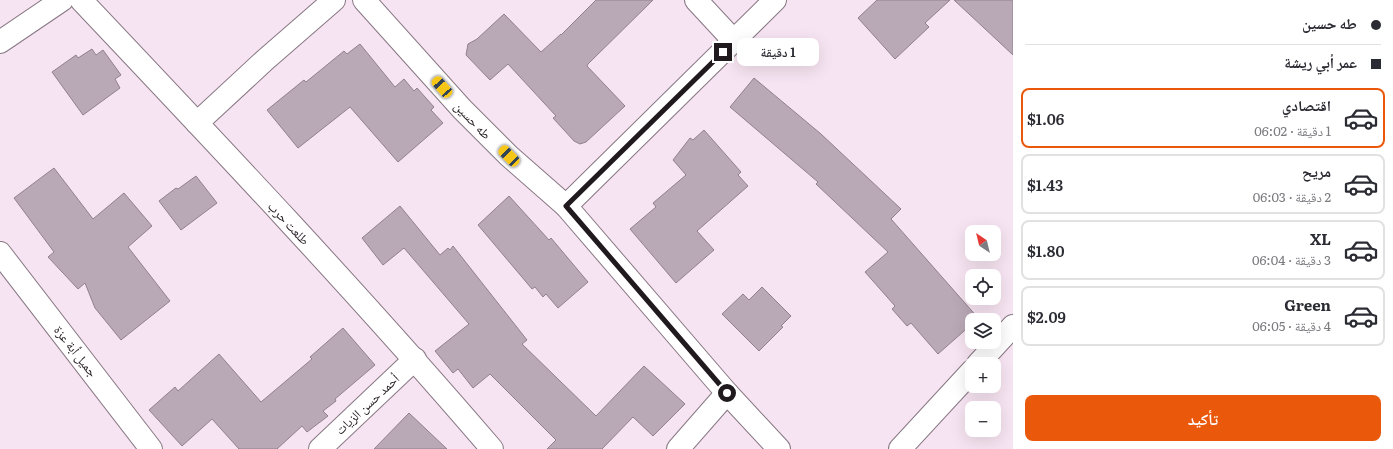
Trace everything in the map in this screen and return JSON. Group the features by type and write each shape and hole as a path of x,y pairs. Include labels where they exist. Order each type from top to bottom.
{"street":[{"path":"0,42 62,0"},
{"name":"طلعت حرب","path":"81,0 415,359 492,449"},
{"path":"197,123 265,60 334,0"},
{"name":"طه حسين","path":"364,0 462,109 509,156 566,206 727,393 779,449"},
{"path":"696,0 734,41"},
{"path":"566,206 775,0"},
{"name":"جميل أبة عزة","path":"0,253 151,449"},
{"path":"984,357 1013,326"},
{"name":"أحمد حسن الزيات","path":"320,449 415,359"},
{"path":"900,449 965,379"},
{"path":"678,449 727,393"}],"building":[{"path":"596,0 653,0 588,64 587,66 625,106 586,142 580,144 574,141 553,118 556,116 508,64 490,80 466,55 468,44 477,39 504,14 541,52 561,35"},
{"path":"877,0 950,0 925,23 929,27 895,59 858,18"},
{"path":"954,0 1013,0 1013,55"},
{"path":"360,44 395,87 404,79 414,91 417,88 434,107 431,110 443,123 398,162 350,107 298,148 267,110 304,80 306,82 344,51 347,54"},
{"path":"92,49 96,55 103,50 121,75 115,79 120,88 83,115 52,72 76,55 78,58"},
{"path":"754,78 821,134 901,209 891,219 965,303 965,305 974,313 965,313 965,330 938,354 911,323 907,326 892,309 895,306 865,272 888,252 816,184 818,182 730,107"},
{"path":"704,130 741,172 738,175 748,186 697,231 714,250 676,283 630,229 656,207 653,203 686,175 673,160 690,138 693,140"},
{"path":"54,168 93,219 124,193 152,226 128,247 170,301 121,340 95,308 85,283 78,289 48,257 54,252 14,198"},
{"path":"196,176 217,203 181,230 159,201 176,188 178,189"},
{"path":"509,196 549,240 551,238 588,282 558,308 546,294 543,297 535,287 532,289 478,225"},
{"path":"400,206 440,255 448,248 450,250 453,246 527,340 522,344 596,416 644,366 685,404 653,436 633,417 602,449 547,449 556,440 490,374 473,388 458,369 453,373 435,351 469,324 404,248 383,265 362,238"},
{"path":"762,287 791,316 781,326 783,327 759,351 722,314 743,294 749,300"},
{"path":"343,328 375,365 323,411 328,416 307,432 302,426 277,449 239,449 212,419 182,446 149,410 175,387 178,391 219,354 261,402 312,359 310,357"},
{"path":"409,413 447,449 374,449"}],"route":[{"path":"723,52 566,206 660,313 727,393"}]}
